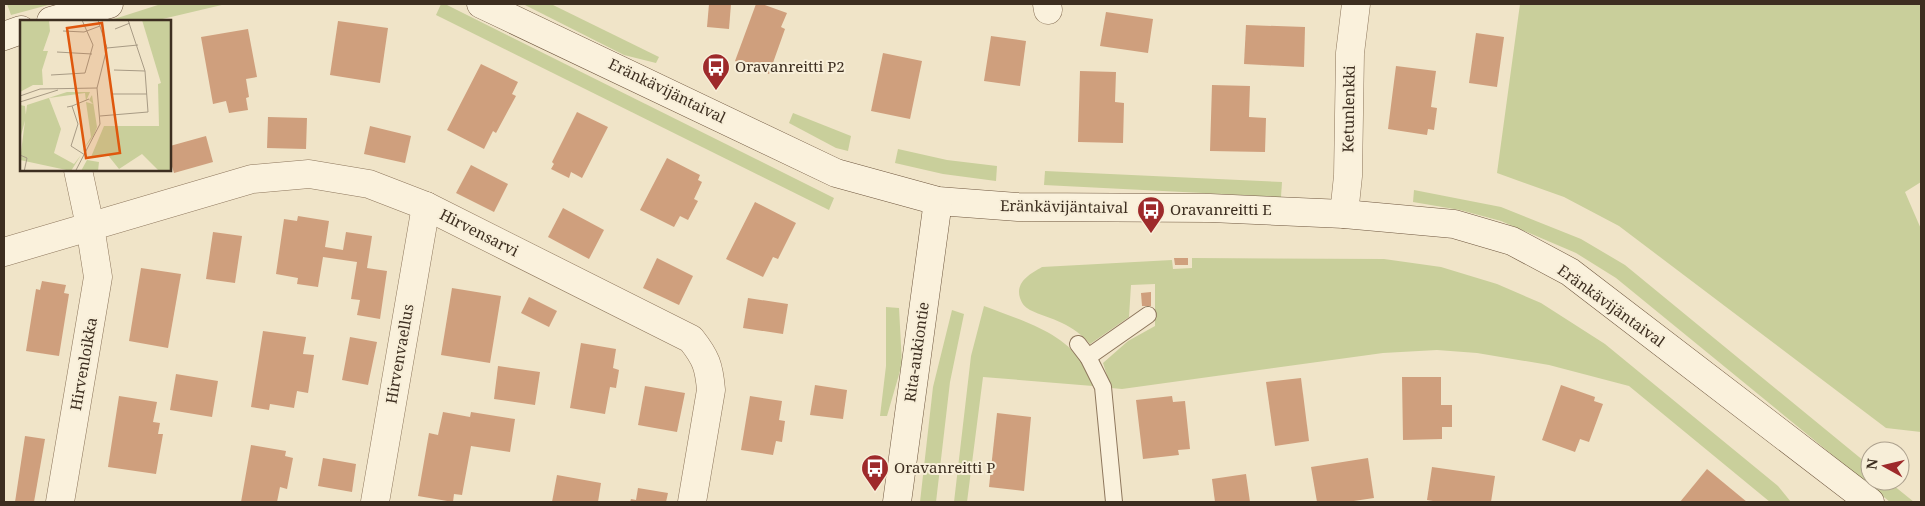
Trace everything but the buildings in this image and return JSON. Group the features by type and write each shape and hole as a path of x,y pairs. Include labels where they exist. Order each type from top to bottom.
{"street":[{"path":"54,20 109,4"},
{"name":"Eränkävijäntaival","path":"481,4 836,173 938,201 1018,207 1210,208 1344,214 1454,224 1512,241 1570,272 1870,502"},
{"name":"Ketunlenkki","path":"1344,214 1348,176 1350,53 1356,4"},
{"path":"4,36 20,30"},
{"path":"78,171 90,226"},
{"name":"Hirvensarvi","path":"4,252 252,179 309,174 369,184 426,206 691,339 704,355 710,372 711,390 692,502"},
{"name":"Rita-aukiontie","path":"897,502 938,201"},
{"name":"Hirvenvaellus","path":"375,502 426,206"},
{"name":"Hirvenloikka","path":"60,502 98,277 90,226"}],"lane":[{"path":"1088,358 1148,315"},
{"path":"1078,344 1103,386 1114,502"}],"green space":[{"path":"7,4 52,4 11,15"},
{"path":"161,4 226,4 158,20 111,20"},
{"path":"441,4 445,4 834,198 829,210 436,15"},
{"path":"523,4 551,4 659,57 656,63 624,55"},
{"path":"1520,4 1921,4 1921,182 1905,192 1921,229 1921,432 1886,428 1619,226 1564,197 1497,173"},
{"path":"793,113 851,136 848,151 836,148 789,123"},
{"path":"898,149 947,160 997,166 996,181 943,174 895,163"},
{"path":"1045,171 1282,182 1281,197 1044,185"},
{"path":"1414,190 1501,207 1581,239 1625,265 1860,458 1860,477 1616,278 1576,253 1501,221 1460,210 1413,202"},
{"path":"1192,258 1384,259 1441,267 1497,284 1541,303 1605,344 1778,486 1791,502 1770,502 1629,386 1549,365 1477,353 1437,350 1383,353 1122,389 1111,388 1103,363 1128,341 1155,326 1155,284 1131,285 1129,317 1090,344 1070,327 1028,309 1020,298 1019,292 1022,283 1028,276 1042,267 1172,260 1173,269 1192,268"},
{"path":"984,306 1024,321 1062,341 1081,361 1093,386 983,377 967,502 954,502 971,356"},
{"path":"886,307 899,308 902,364 887,416 880,416 886,366"},
{"path":"952,310 964,314 950,382 936,502 920,502 933,387"},
{"path":"1877,491 1900,491 1914,502 1890,502"}],"place":[{"name":"Oravanreitti P2","path":"716,91"},
{"name":"Oravanreitti E","path":"1151,234"},
{"name":"Oravanreitti P","path":"875,492"}]}
